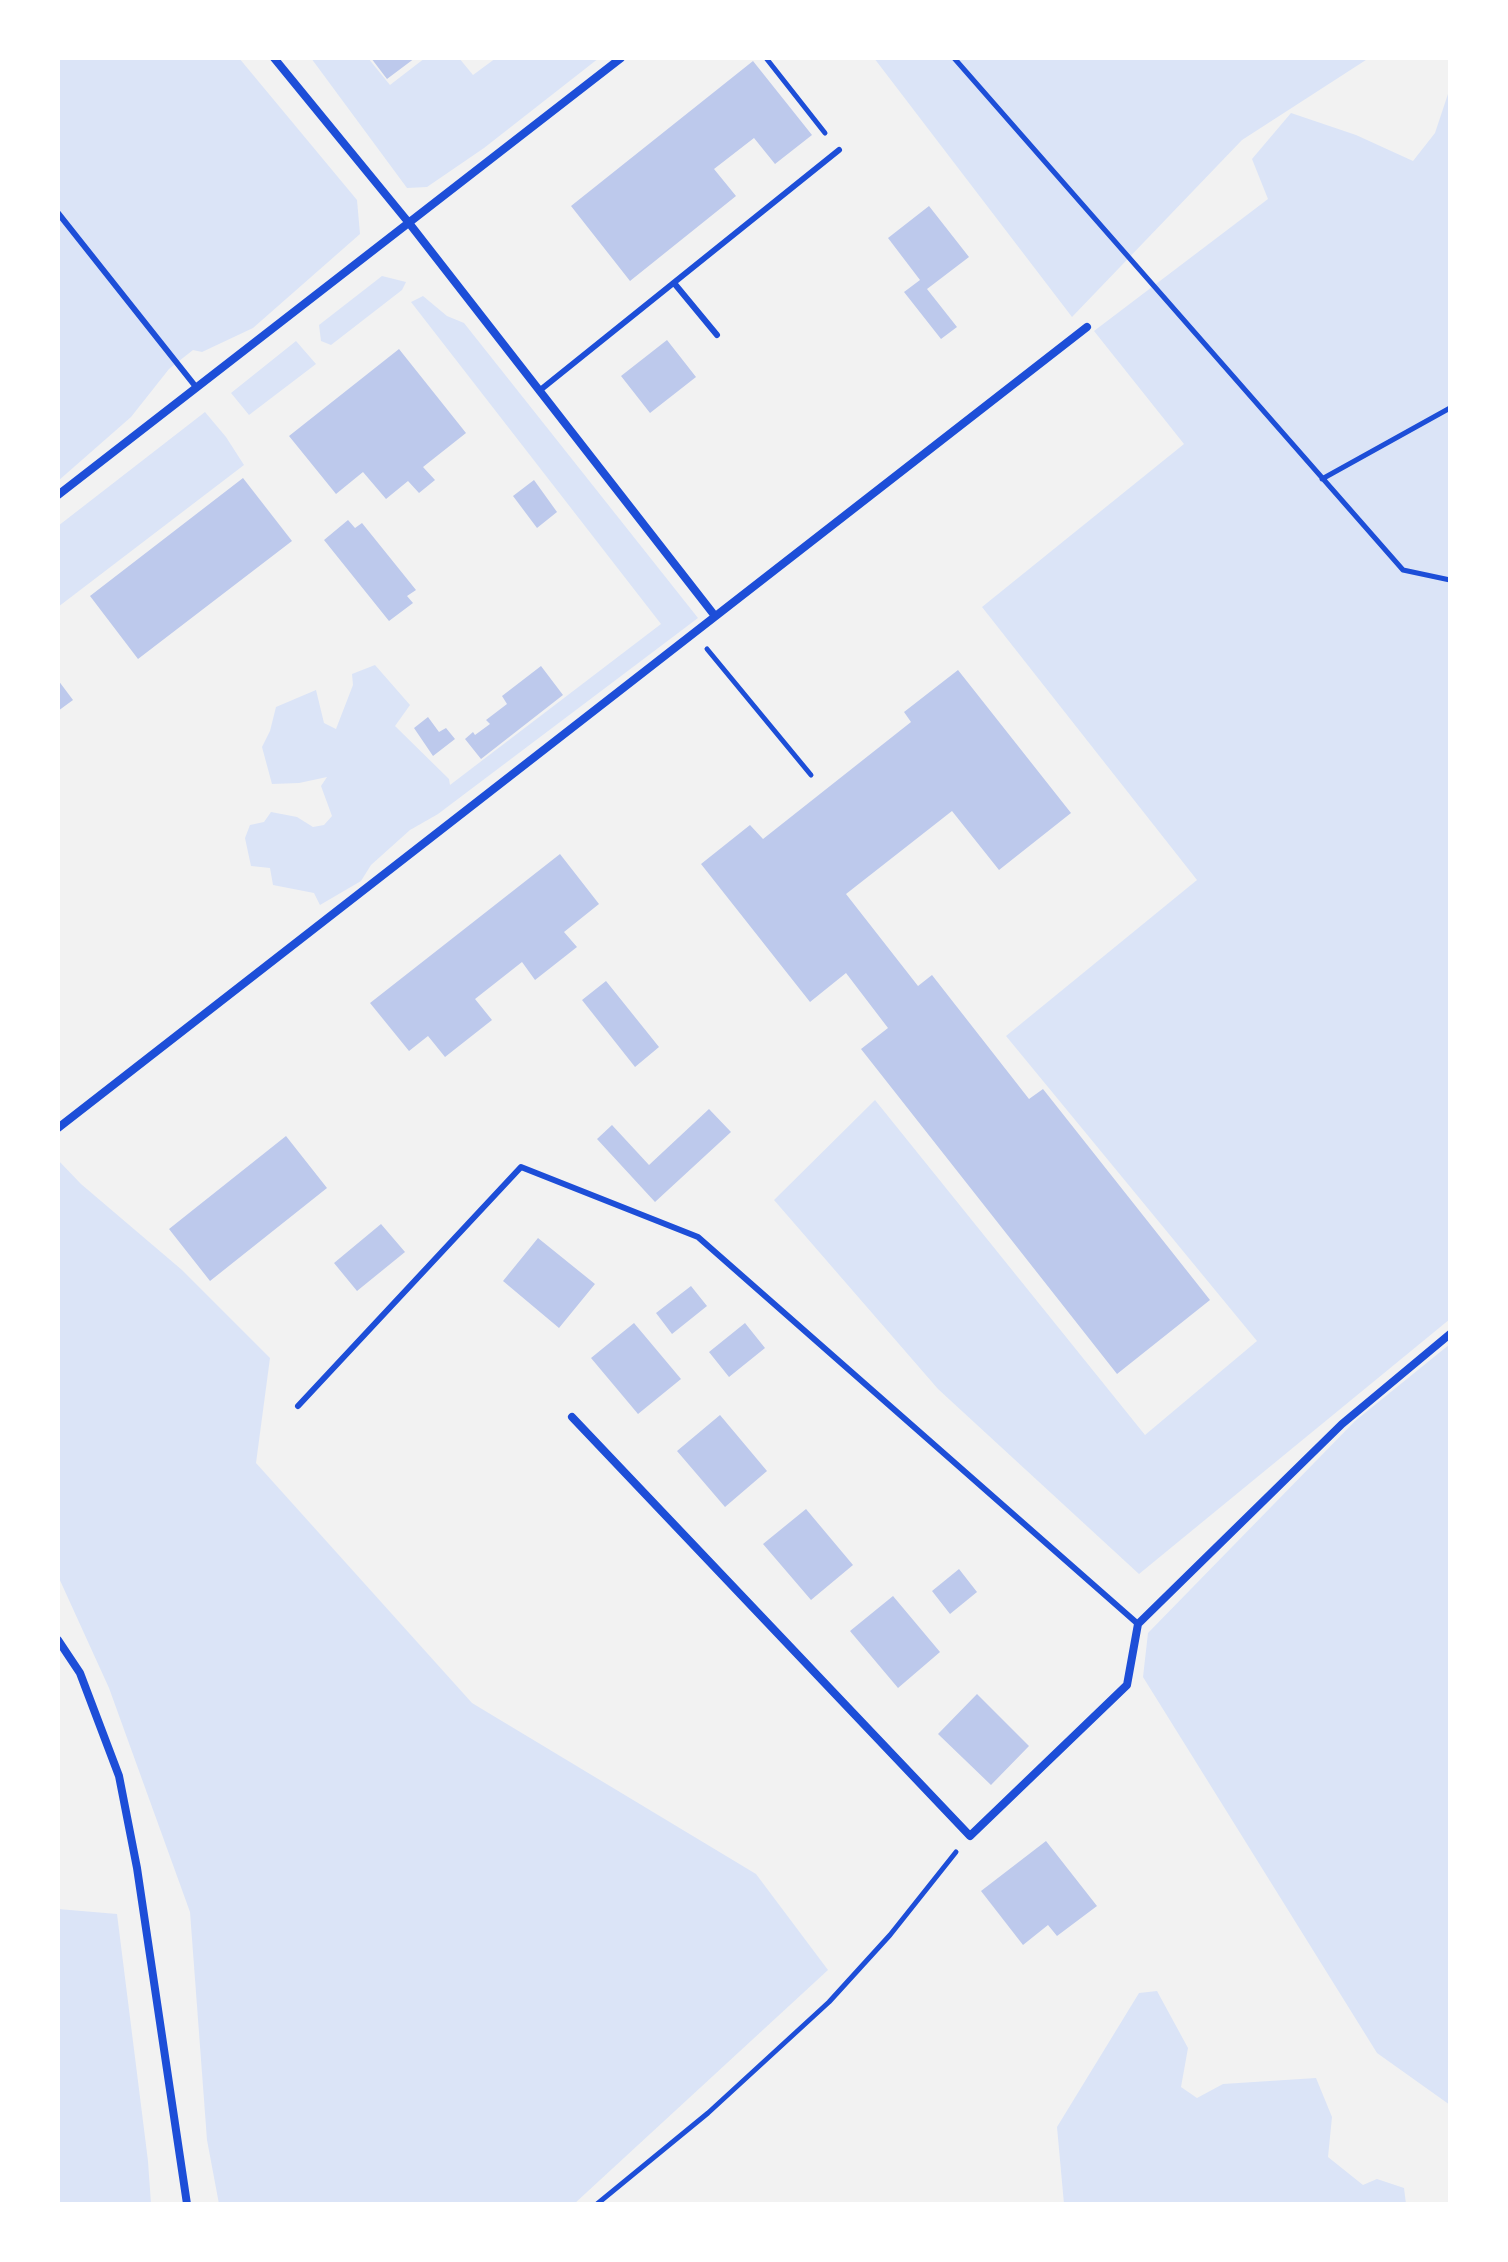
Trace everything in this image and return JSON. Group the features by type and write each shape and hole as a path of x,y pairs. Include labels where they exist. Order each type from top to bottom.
{"street":[{"path":"274,58 409,223 715,616"},
{"path":"58,495 621,58"},
{"path":"58,1128 1087,327"},
{"path":"572,1417 970,1836 1127,1685 1138,1624 1342,1424 1450,1334"},
{"path":"58,1640 80,1673 119,1776 137,1868 187,2204"}],"lane":[{"path":"539,391 839,150"},
{"path":"58,213 196,387"},
{"path":"674,283 717,335"},
{"path":"298,1406 521,1167 698,1237 1138,1624"}],"path":[{"path":"766,58 839,150"},
{"path":"954,58 1403,570 1450,580"},
{"path":"1322,479 1450,408"},
{"path":"693,633 811,775"},
{"path":"597,2204 708,2113 829,2002 890,1935 970,1836"}],"shaded area":[{"path":"58,58 239,58 357,200 360,234 253,328 202,352 193,350 169,369 131,417 58,481"},
{"path":"311,58 368,58 390,85 425,58 459,58 473,75 496,58 599,58 484,148 427,187 407,188"},
{"path":"874,58 1369,58 1242,140 1072,317"},
{"path":"1450,88 1450,1319 1139,1574 938,1389 774,1200 875,1100 1145,1435 1257,1341 1006,1036 1197,880 982,607 1184,444 1094,331 1268,199 1252,159 1291,113 1356,135 1413,161 1435,133"},
{"path":"382,276 406,282 402,290 331,345 321,341 319,325"},
{"path":"423,296 447,316 464,323 698,618 438,814 410,830 371,865 361,881 320,905 314,893 273,885 270,868 251,866 245,838 250,825 264,822 271,812 297,817 313,827 324,825 332,816 321,786 327,777 299,783 272,784 262,747 276,707 316,690 324,723 336,729 353,685 352,674 375,665 410,705 395,726 449,779 450,785 661,624 411,302"},
{"path":"296,341 316,364 249,415 231,393"},
{"path":"205,412 244,465 58,607 58,526"},
{"path":"58,1160 81,1184 182,1270 270,1358 256,1463 472,1703 756,1874 828,1970 574,2204 219,2204 207,2140 190,1912 109,1688 58,1576"},
{"path":"1450,1344 1450,2105 1377,2053 1143,1677 1148,1633 1355,1421"},
{"path":"58,1909 117,1914 151,2204 58,2204"},
{"path":"1157,1991 1188,2048 1181,2087 1197,2098 1223,2084 1316,2078 1332,2117 1328,2157 1363,2185 1377,2179 1404,2188 1406,2204 1064,2204 1057,2127 1139,1993"}],"building":[{"path":"371,58 415,58 387,79"},
{"path":"753,61 812,135 775,164 754,138 714,169 736,196 630,281 571,206"},
{"path":"929,206 969,257 927,289 957,327 941,339 904,292 920,280 888,238"},
{"path":"667,340 696,377 650,413 621,376"},
{"path":"399,349 466,433 423,467 435,480 419,493 408,481 386,499 363,472 336,494 289,436"},
{"path":"243,478 292,541 138,659 90,596"},
{"path":"534,480 557,512 537,528 513,496"},
{"path":"348,520 355,528 362,523 416,590 407,596 413,603 389,621 324,540"},
{"path":"541,666 563,695 481,759 465,739 490,724 486,720 507,704 502,696"},
{"path":"958,670 1071,813 999,870 952,811 846,894 918,986 932,975 1029,1099 1043,1089 1210,1300 1117,1374 861,1049 888,1028 846,973 810,1002 701,864 750,825 763,839 911,722 904,712"},
{"path":"58,680 73,700 58,711"},
{"path":"428,717 439,732 446,728 455,739 433,756 414,728"},
{"path":"560,854 599,904 564,932 577,947 535,980 522,962 475,999 492,1020 445,1057 428,1036 409,1051 370,1003"},
{"path":"606,981 659,1047 635,1067 582,1000"},
{"path":"709,1109 731,1132 655,1202 597,1139 612,1125 649,1165"},
{"path":"286,1136 327,1188 210,1281 169,1229"},
{"path":"381,1224 405,1252 357,1291 334,1263"},
{"path":"538,1238 595,1284 559,1328 503,1281"},
{"path":"691,1286 707,1306 672,1334 656,1313"},
{"path":"634,1323 681,1379 638,1414 591,1358"},
{"path":"745,1323 765,1348 729,1377 709,1352"},
{"path":"720,1415 767,1471 725,1507 677,1451"},
{"path":"806,1509 853,1565 811,1600 763,1544"},
{"path":"959,1569 977,1592 950,1614 932,1591"},
{"path":"893,1596 940,1652 898,1688 850,1631"},
{"path":"977,1694 1029,1746 991,1785 938,1734"},
{"path":"1046,1841 1097,1906 1057,1936 1048,1925 1023,1945 981,1891"}]}
